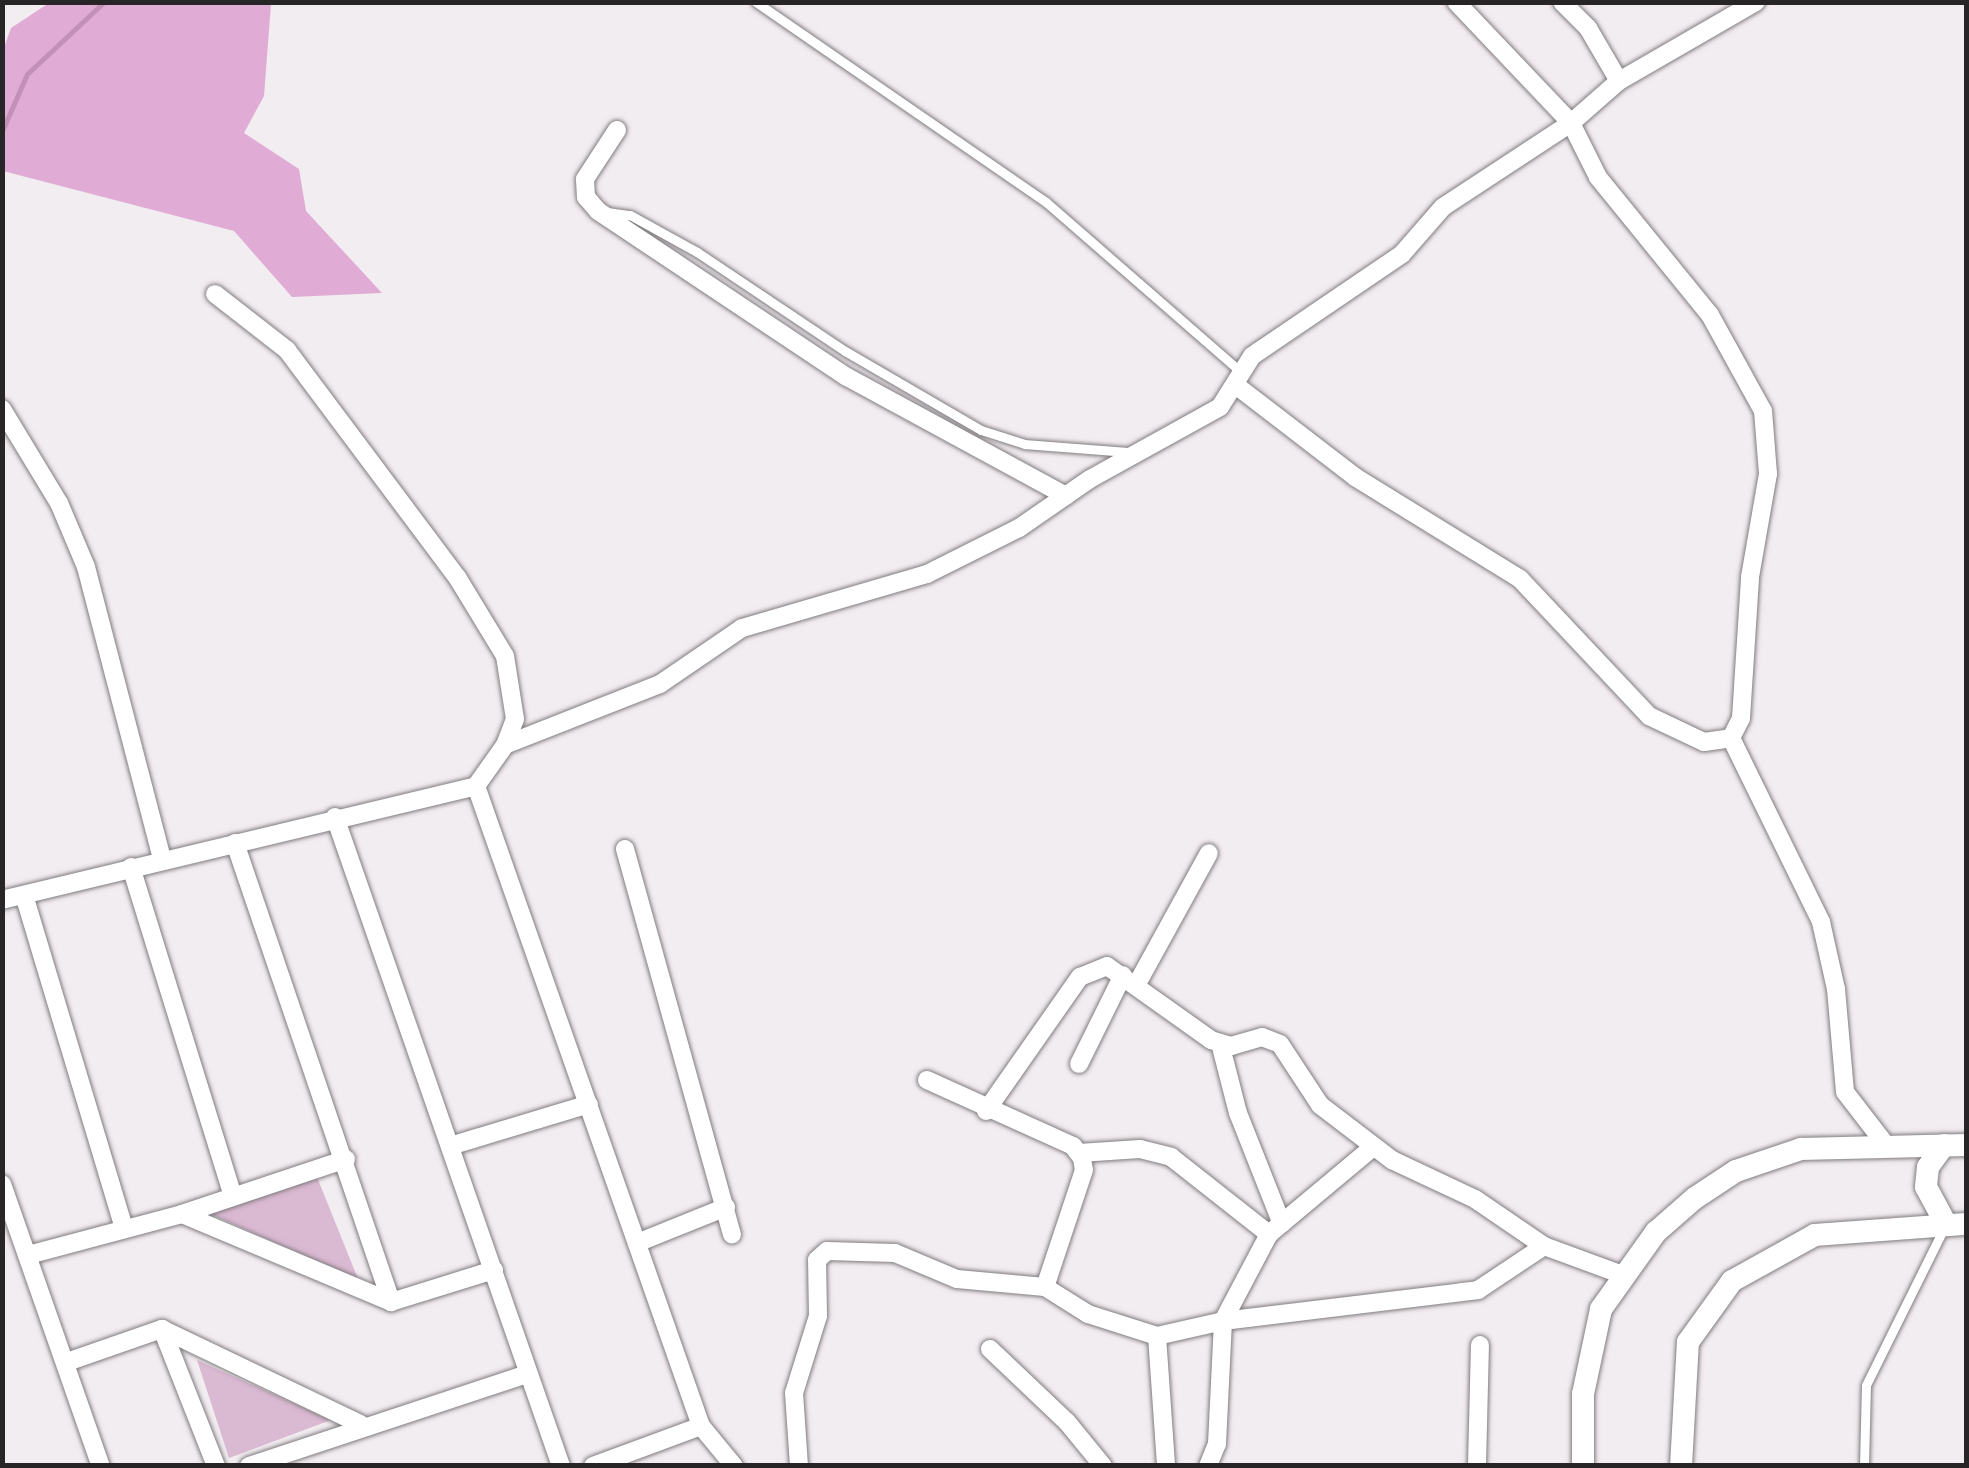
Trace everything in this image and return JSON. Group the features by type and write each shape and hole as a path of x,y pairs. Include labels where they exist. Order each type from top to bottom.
{"street":[{"path":"1456,2 1571,123 1598,177 1710,314 1762,411 1768,474 1750,576 1741,718 1731,738"},
{"path":"1562,2 1588,28 1619,81"},
{"path":"505,745 660,684 742,628 927,574 1020,528 1066,496 1220,407 1252,356 1402,254 1464,191 1571,123 1619,81 1756,2"},
{"path":"617,130 585,180 586,198 598,211 847,377 1066,496"},
{"path":"2,900 162,858 476,786 505,745 515,718 505,656 457,577 287,350 215,294"},
{"path":"1239,379 1355,476 1520,579 1649,716 1704,742 1731,738"},
{"path":"2,409 59,503 86,567 162,858"},
{"path":"1731,738 1821,922 1836,989 1845,1092 1886,1145"},
{"path":"476,786 701,1426 734,1466"},
{"path":"335,817 561,1466"},
{"path":"235,843 346,1159 391,1302"},
{"path":"625,850 732,1234"},
{"path":"1079,1064 1208,853"},
{"path":"130,867 232,1194"},
{"path":"24,894 123,1225"},
{"path":"986,1111 1080,976 1095,966 1131,978 1220,1043 1276,1229"},
{"path":"1220,1043 1262,1038 1280,1044 1320,1105 1373,1147 1432,1184 1475,1199 1544,1246 1623,1275"},
{"path":"928,1080 1078,1153 1140,1149 1171,1157 1276,1229"},
{"path":"450,1146 589,1104"},
{"path":"1583,1466 1587,1377 1601,1309 1656,1232 1736,1171 1801,1150 1960,1143"},
{"path":"1956,1224 1926,1186 1928,1167 1960,1143"},
{"path":"1208,1466 1217,1444 1223,1321 1276,1229 1373,1147"},
{"path":"1045,1287 1084,1170 1078,1153"},
{"path":"32,1254 123,1225 182,1214 232,1194 346,1159"},
{"path":"2,1184 32,1254 101,1466"},
{"path":"638,1243 726,1207"},
{"path":"182,1214 391,1302 494,1270"},
{"path":"1681,1466 1688,1342 1732,1281 1815,1235 1956,1224"},
{"path":"798,1466 794,1393 818,1316 820,1253 895,1252 957,1279 1045,1287 1088,1314 1157,1336 1223,1321 1478,1290 1544,1246"},
{"path":"66,1362 162,1329 360,1424"},
{"path":"162,1329 216,1466"},
{"path":"1157,1336 1166,1466"},
{"path":"1478,1466 1480,1345"},
{"path":"990,1349 1067,1422 1102,1466"},
{"path":"249,1466 360,1424 527,1374"},
{"path":"593,1466 701,1426"}],"lane":[{"path":"756,2 1046,202 1239,379"},
{"path":"598,211 630,215 697,252 845,351 1002,440 1138,453"},
{"path":"1864,1466 1866,1385 1956,1224"}],"shaded area":[{"path":"49,3 271,4 264,96 244,133 299,169 306,211 382,293 292,297 234,231 3,171 3,50 11,28"},
{"path":"317,1177 358,1279 206,1212"},
{"path":"197,1360 331,1420 229,1458"}],"waterway":[{"path":"2,131 27,74 104,2"}]}
